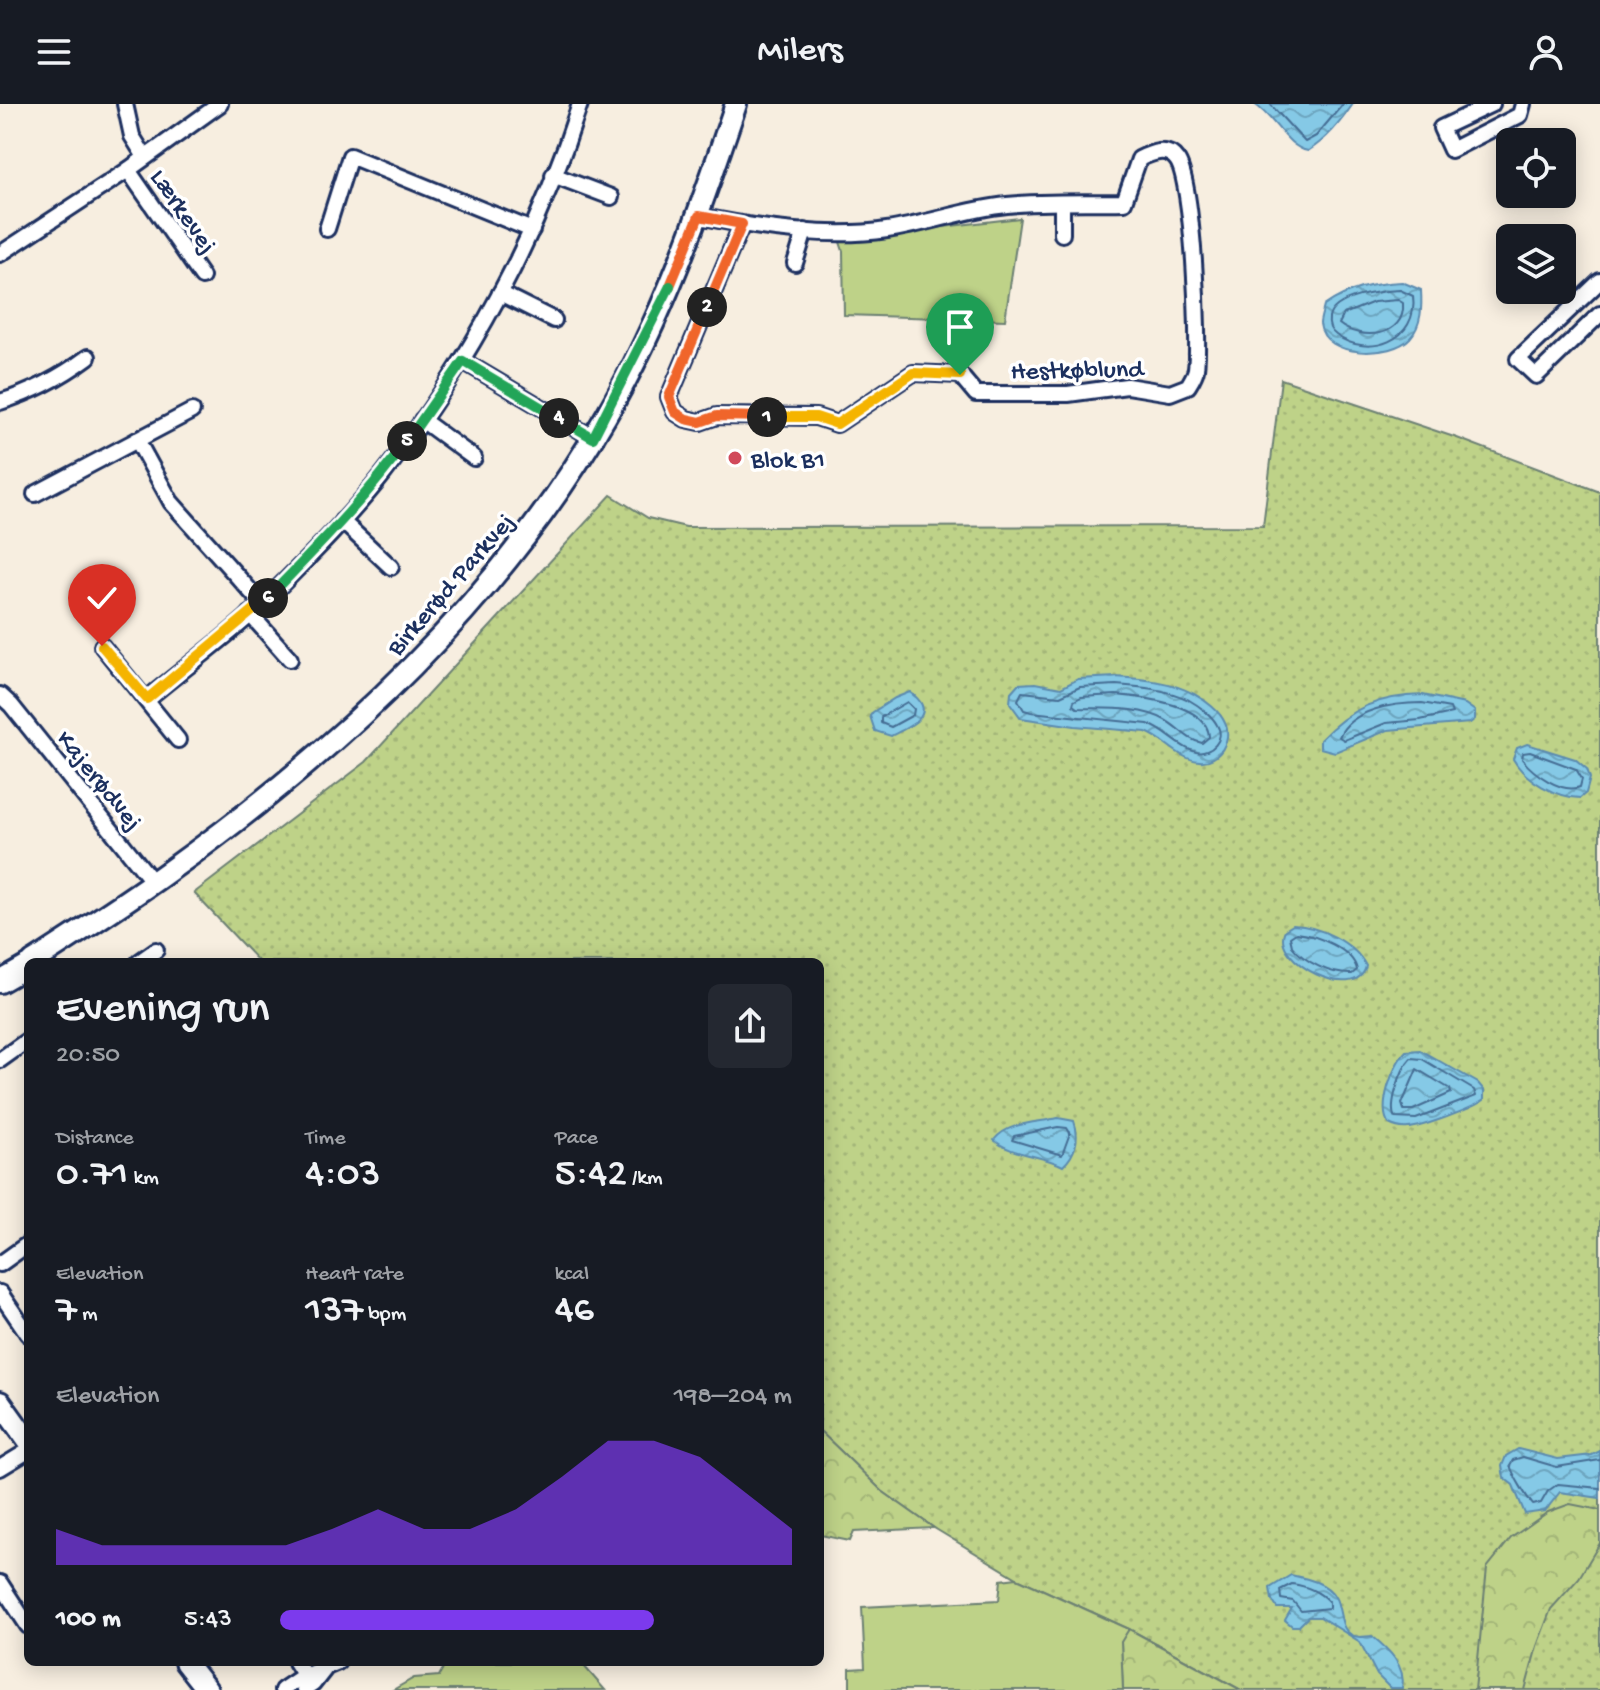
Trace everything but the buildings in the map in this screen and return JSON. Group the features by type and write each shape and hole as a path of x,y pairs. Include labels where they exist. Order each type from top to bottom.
{"street":[{"path":"125,104 132,136 145,157"},
{"path":"0,254 128,170 220,104"},
{"path":"147,699 256,609 383,474 463,361 500,293 532,230 580,104"},
{"name":"Birkerød Parkvej","path":"39,958 153,882 275,790 369,710 449,630 521,543 593,438 663,303 699,216 736,104"},
{"path":"1492,104 1441,128 1451,150 1520,115 1523,104"},
{"name":"Hestkøblund","path":"699,216 742,224 850,233 888,230 1008,205 1124,202 1139,159 1153,151 1166,152 1177,158 1189,200 1196,372 1188,386 1170,393 1127,386 1068,394 976,394 960,375 913,373 837,424 816,417 717,416 700,422 686,419 675,412 669,397 742,224"},
{"path":"327,229 350,156 532,230"},
{"name":"Lærkevej","path":"128,170 202,277"},
{"path":"553,175 611,197"},
{"path":"1062,204 1062,234"},
{"path":"795,263 805,231"},
{"path":"1600,281 1518,359 1536,376 1600,314"},
{"path":"500,293 554,320"},
{"path":"0,402 23,395 65,374 88,357"},
{"path":"463,361 593,438"},
{"path":"35,494 192,411"},
{"path":"422,420 474,458"},
{"path":"137,440 171,502 256,609 290,659"},
{"path":"342,521 391,567"},
{"path":"102,646 178,740"},
{"name":"Kajerødvej","path":"4,705 153,882"},
{"path":"145,958 156,950"},
{"path":"0,982 24,968"},
{"path":"0,1060 24,1043"},
{"path":"0,1264 24,1247"},
{"path":"0,1293 24,1328"},
{"path":"0,1402 24,1435"},
{"path":"0,1468 24,1453"},
{"path":"0,1583 24,1620"},
{"path":"175,1666 190,1690"},
{"path":"188,1666 207,1690"},
{"path":"282,1690 304,1683 331,1666"}],"green space":[{"path":"1020,218 1005,320 844,315 843,251 839,239"},
{"path":"1281,379 1457,438 1600,492 1600,1690 1241,1690 1129,1629 1017,1578 934,1528 882,1491 824,1435 824,958 255,958 194,893 366,762 611,495 648,518 686,527 1263,526"},
{"path":"824,1435 882,1491 934,1528 854,1532 850,1541 824,1536"},
{"path":"1570,1504 1600,1510 1600,1543 1579,1578 1551,1609 1525,1690 1475,1690 1487,1568 1511,1538 1548,1512"},
{"path":"1017,1578 1129,1629 1121,1642 1123,1690 850,1690 850,1669 865,1668 862,1607 999,1600 1001,1580"},
{"path":"1129,1629 1241,1690 1123,1690 1121,1642"},
{"path":"445,1666 584,1666 605,1690 393,1690 414,1678 439,1676"}],"water":[{"path":"1254,104 1353,104 1333,130 1308,151 1293,144"},
{"path":"1402,282 1421,290 1421,302 1417,327 1401,345 1375,352 1360,352 1333,344 1324,335 1320,324 1324,306 1361,288"},
{"path":"1116,677 1166,683 1203,699 1223,719 1227,730 1226,743 1213,758 1199,761 1178,753 1146,732 1021,718 1010,703 1011,692 1018,684 1035,683 1061,688 1078,679"},
{"path":"910,692 922,707 919,718 891,736 875,731 870,716 873,712"},
{"path":"1423,695 1465,704 1475,711 1475,719 1470,723 1388,730 1335,752 1320,748 1320,740 1354,712 1379,701"},
{"path":"1527,744 1575,759 1587,769 1590,778 1586,793 1580,798 1561,795 1525,774 1513,759 1517,748"},
{"path":"1293,925 1324,932 1353,950 1366,966 1359,977 1347,981 1332,980 1301,965 1284,942 1285,930"},
{"path":"1420,1050 1478,1083 1484,1090 1484,1100 1414,1127 1400,1128 1389,1124 1385,1108 1392,1076 1406,1051"},
{"path":"1058,1118 1074,1121 1077,1133 1074,1151 1063,1166 1009,1149 994,1140 1015,1126"},
{"path":"1518,1449 1558,1459 1592,1455 1600,1451 1600,1498 1560,1492 1545,1511 1525,1514 1513,1485 1504,1478 1502,1466 1506,1456"},
{"path":"1291,1575 1315,1582 1331,1592 1348,1632 1360,1637 1372,1636 1394,1658 1402,1672 1402,1688 1390,1688 1377,1675 1360,1642 1320,1617 1308,1617 1299,1626 1292,1626 1285,1620 1292,1608 1277,1608 1270,1588"}],"place":[{"name":"Blok B1","path":"735,458"}],"route":[{"path":"102,646 147,699 262,604 342,521 383,474 463,361 593,438 663,303 699,216 742,224 669,397 675,412 686,419 700,422 717,416 816,417 837,424 913,373 960,375"}]}
